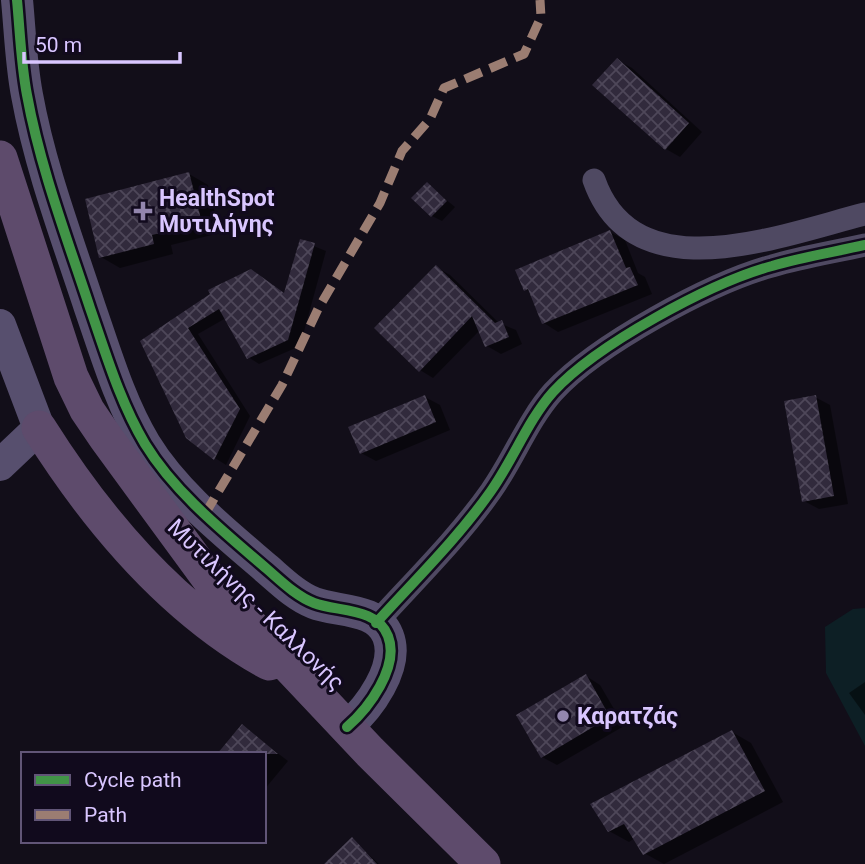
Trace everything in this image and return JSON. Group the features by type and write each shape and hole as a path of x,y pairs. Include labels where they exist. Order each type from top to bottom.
{"main road":[{"name":"Μυτιλήνης - Καλλονής","path":"16,150 71,377 93,419 218,591 303,682 390,740 484,864"},
{"path":"39,429 74,484 120,540 170,589 243,649 303,682"},
{"name":"Μυτιλήνης - Καλλονής","path":"159,510 237,580 349,713"}],"street":[{"path":"18,0 27,94 16,150 73,257 117,387 146,446 205,514 290,589 313,603 357,612 376,623 388,636 390,647 383,677 349,713"},
{"path":"594,180 601,201 628,231 648,241 689,249 770,238 865,214"},
{"path":"376,623 485,499 551,394 571,374 621,338 694,298 770,266 865,245"},
{"path":"0,325 39,429 0,465"}],"shaded area":[{"path":"865,608 865,746 826,673 825,627 853,609"}],"building":[{"path":"617,58 689,123 665,150 592,85"},
{"name":"HealthSpot Μυτιλήνης","path":"189,172 202,223 152,235 154,244 99,258 85,199"},
{"path":"427,182 447,201 431,217 411,198"},
{"path":"610,230 626,268 630,267 638,285 542,324 528,289 524,291 515,270"},
{"path":"300,239 315,243 288,340 247,359 219,309 188,328 240,409 214,460 186,438 140,341 210,294 208,290 251,269 284,293"},
{"path":"436,265 495,323 502,320 509,337 485,347 472,316 419,372 374,328"},
{"path":"425,395 436,422 360,454 348,427"},
{"path":"816,395 834,496 802,502 784,401"},
{"name":"Καρατζάς","path":"586,674 610,717 541,758 516,715"},
{"path":"242,724 278,754 266,752 219,752"},
{"path":"732,730 765,791 643,855 624,824 608,832 590,804"},
{"path":"352,837 377,864 324,864"}],"marked path":[{"path":"205,514 282,385 318,309 380,203 402,151 430,119 444,88 524,54 541,17 540,0"}],"cycle path":[{"path":"17,0 25,83 32,122 47,176 114,378 145,444 185,495 289,588 314,603 366,615 383,627 388,636 391,648 386,674 364,710 347,727"},
{"path":"376,623 478,508 499,479 544,403 572,374 625,336 718,286 772,266 865,245"}],"place":[{"name":"HealthSpot Μυτιλήνης","path":"143,211"},
{"name":"Καρατζάς","path":"563,716"}]}
